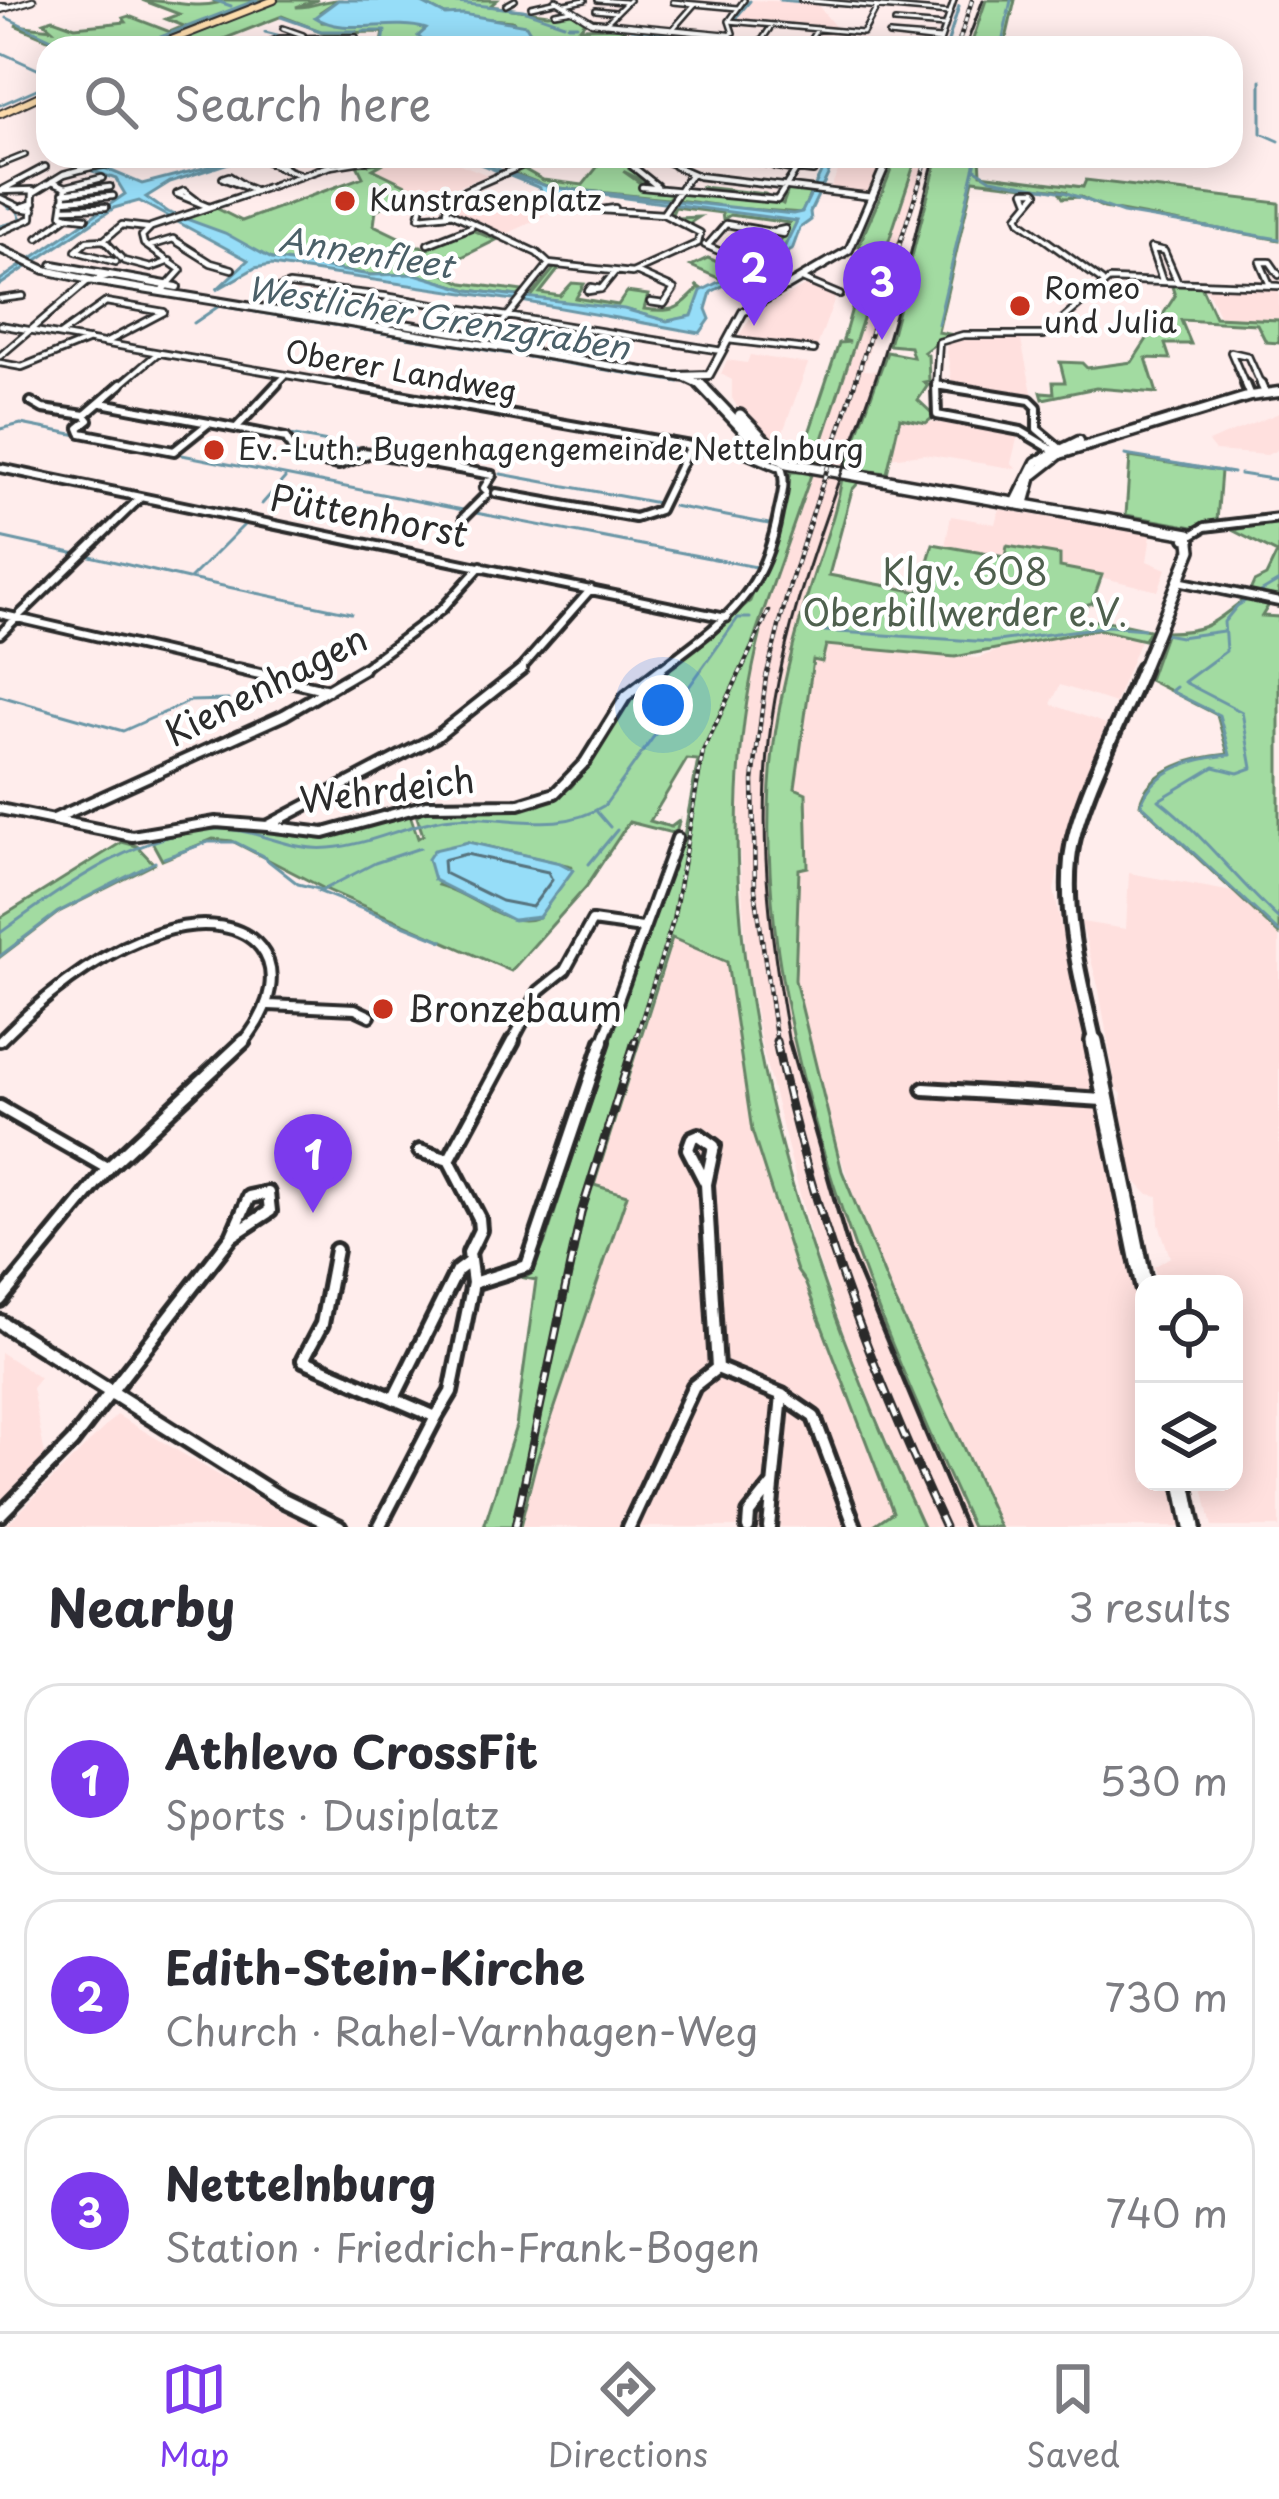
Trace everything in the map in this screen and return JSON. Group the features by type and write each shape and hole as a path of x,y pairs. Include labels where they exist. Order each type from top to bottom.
{"highway":[{"path":"179,36 271,0"},
{"path":"0,112 36,96"}],"main road":[{"path":"0,246 70,276 700,378 722,389 760,443"},
{"path":"33,262 93,278 112,276 165,289"},
{"path":"488,341 700,378 779,460 1129,525 1188,541 1178,581 1076,829 1070,859 1069,915 1141,1275"},
{"path":"1185,1491 1192,1527"}],"street":[{"path":"2,7 33,0"},
{"path":"506,5 514,0"},
{"path":"531,8 585,0"},
{"path":"598,0 627,1"},
{"path":"729,21 744,0"},
{"path":"801,0 950,13"},
{"path":"605,24 627,1"},
{"path":"941,36 953,1"},
{"path":"560,2 587,21 605,24 729,35 733,33 729,21"},
{"path":"673,2 738,8"},
{"path":"672,30 695,4"},
{"path":"729,21 863,33 881,7"},
{"path":"555,13 573,10"},
{"path":"596,10 617,12"},
{"path":"895,22 945,26"},
{"path":"765,36 772,25"},
{"path":"283,28 305,36"},
{"path":"813,36 817,29"},
{"path":"0,165 25,155"},
{"path":"0,193 43,168"},
{"path":"0,193 34,190 92,168"},
{"path":"165,289 181,273 141,238 149,229 323,168"},
{"path":"449,214 448,200 454,192 515,168"},
{"path":"625,170 633,168"},
{"path":"638,168 658,184"},
{"path":"677,168 690,175 873,197"},
{"path":"785,168 813,171"},
{"path":"700,378 721,353 743,312 849,250 884,168"},
{"path":"642,187 658,184 777,200 794,169"},
{"path":"288,170 299,175"},
{"path":"663,214 690,175"},
{"path":"64,197 102,178"},
{"path":"50,181 64,197 106,206"},
{"path":"243,185 254,190"},
{"path":"64,197 110,187"},
{"path":"29,220 34,190"},
{"path":"0,193 20,207 34,206"},
{"path":"64,197 113,196"},
{"path":"64,197 62,214 86,218"},
{"path":"448,200 423,201 419,217 449,214 537,253 549,264 637,272 698,243 745,260"},
{"path":"197,201 208,207"},
{"path":"1029,201 1018,216 1021,222 1103,282 1275,285"},
{"path":"615,208 663,214 700,232 698,243"},
{"path":"38,238 68,215"},
{"path":"0,232 29,220 55,224"},
{"path":"707,246 726,224 779,231"},
{"path":"149,229 122,225 104,240 87,241 76,251 151,268 200,254"},
{"path":"428,244 474,226"},
{"path":"148,247 173,238 232,269"},
{"path":"104,240 120,260"},
{"path":"1162,280 1151,248 1164,251 1177,281"},
{"path":"1275,285 1260,262 1270,262 1279,275"},
{"path":"488,341 549,264"},
{"path":"637,272 673,288 661,302"},
{"path":"597,291 614,273"},
{"path":"70,276 79,289"},
{"path":"89,340 22,367 0,359 93,278"},
{"path":"33,327 93,278"},
{"path":"802,279 840,295"},
{"path":"1059,450 1021,431 940,417 936,413 935,353 942,340 1043,335 1060,325 1103,282"},
{"path":"270,292 294,287 390,298 721,353"},
{"path":"0,298 31,291"},
{"path":"421,306 433,293"},
{"path":"377,311 390,298"},
{"path":"60,335 106,302 164,312"},
{"path":"105,343 172,306"},
{"name":"Oberer Landweg","path":"0,325 33,327 690,446 740,450 760,443"},
{"path":"728,340 814,350"},
{"path":"1250,396 1232,352 1248,356 1265,393"},
{"path":"85,415 158,353"},
{"path":"236,428 285,376"},
{"path":"936,385 1030,400 1037,407 1035,424 1059,450"},
{"path":"1020,504 1036,470 1059,450 1279,392"},
{"path":"31,402 44,409 85,415 89,419 79,428 82,433 179,452 209,423"},
{"path":"100,403 286,438 300,458 339,465 364,456 492,475 484,488 490,493 635,518 659,510 690,446"},
{"path":"1021,431 1035,424"},
{"name":"Wehrdeich","path":"52,820 144,836 216,822 324,833 426,805 543,800 577,773 626,695 727,619 758,580 776,527 785,476 781,468 740,450"},
{"path":"357,469 364,456"},
{"name":"Püttenhorst","path":"0,468 727,619"},
{"path":"464,517 490,493"},
{"path":"0,634 141,497"},
{"path":"1188,541 1207,526 1279,518"},
{"name":"Kienenhagen","path":"52,820 362,674 420,631 481,566"},
{"path":"1178,581 1279,602"},
{"path":"267,826 436,737 490,698 534,658 591,589"},
{"path":"0,614 330,690"},
{"path":"0,809 52,820"},
{"path":"473,1283 527,1266 677,838"},
{"path":"449,1160 538,991 565,970 592,921 642,928"},
{"path":"0,1042 108,956 161,931 189,925 230,928 260,946 272,978 268,1005 250,1034 107,1168 0,1300"},
{"path":"268,1005 355,1009 370,1016"},
{"path":"924,1089 1104,1100"},
{"path":"0,1108 107,1168"},
{"path":"379,1527 451,1392 473,1283 469,1262 480,1224 449,1160 420,1151"},
{"path":"706,1184 717,1368"},
{"path":"0,1515 72,1442 232,1236"},
{"path":"336,1250 322,1324 303,1360 358,1387 395,1396 436,1418"},
{"path":"395,1396 457,1270 469,1262"},
{"path":"0,1322 279,1498 338,1527"},
{"path":"717,1368 782,1395 814,1417 855,1527"},
{"path":"629,1527 694,1386 717,1368"},
{"path":"769,1527 782,1395"},
{"path":"748,1527 749,1514 773,1482"}],"shaded area":[{"path":"749,0 816,3 837,29 734,20"},
{"path":"372,168 470,168 488,175 449,190 418,191"},
{"path":"840,168 878,168 868,193 830,189"},
{"path":"915,168 925,168 863,370 879,371 845,468 832,466 829,475 842,478 842,483 779,713 770,841 790,1008 830,1168 868,1282 972,1527 923,1527 850,1352 812,1241 762,1048 747,965 738,825 745,709 759,640 751,645"},
{"path":"518,196 551,209 542,214 546,216 504,235 462,217 453,207 454,202"},
{"path":"808,284 836,295 817,347 738,337 753,314"},
{"path":"1205,286 1279,289 1279,320 1220,317"},
{"path":"958,338 1021,340 1033,397 952,385 946,343"},
{"path":"750,355 808,364 780,440 763,436 741,413 732,398 732,380 721,374 727,360 747,363"},
{"path":"1279,413 1279,449 1267,455 1215,451 1208,442"},
{"path":"900,417 1018,435 1011,463 1017,469 924,454 889,458"},
{"path":"999,509 1151,535 1147,561 1166,569 1158,591 1059,567 1060,555 1008,546 1006,557 945,546 951,516 995,524"},
{"path":"1110,625 1144,630 1115,703 1060,685 1051,704 1106,724 1067,828 1054,890 1135,1301 1135,1491 1173,1491 1180,1527 1000,1527 868,1238 820,1096 795,980 799,868 808,867 806,794 795,789 813,659 826,645 978,658 1020,642"},
{"path":"1129,873 1233,892 1279,934 1279,1527 1212,1527 1204,1491 1243,1491 1243,1275 1156,1275 1154,1267 1170,1257 1159,1224 1158,1196 1148,1194 1134,1180 1120,1108 1122,1094 1116,1088 1081,922 1126,929"},
{"path":"671,937 727,961 752,1131 797,1271 805,1281 893,1513 871,1527 520,1527 536,1463 627,1196 594,1186"},
{"path":"0,1352 40,1378 32,1388 46,1460 0,1506"},
{"path":"117,1415 276,1509 318,1527 4,1527"}],"green space":[{"path":"142,0 200,5 217,3 213,0 265,0 172,36 41,36 15,25 52,29 44,22 53,19 75,27 126,22 123,18 129,16 170,32 184,26 166,19 179,14"},
{"path":"279,0 318,0 296,7 338,0 320,12 322,22 426,29 426,36 325,33 282,16 231,36 186,36"},
{"path":"416,0 497,0 490,6 548,14 570,11 585,22 580,28 627,27 614,36 531,36 512,21 445,15"},
{"path":"986,0 1015,0 1007,36 974,36"},
{"path":"358,168 375,168 418,191 376,210 374,225 405,240 394,246 421,246 426,251 437,242 472,230 496,240 436,270 463,283 523,291 518,296 468,290 415,274 370,275 272,259 185,218 216,208 242,221 363,177"},
{"path":"522,168 543,180 583,185 596,168 630,168 653,186 623,171 643,185 676,191 667,199 549,187 510,172"},
{"path":"891,168 913,168 815,463 796,458 804,448 839,343 850,342 843,340 869,248 859,246"},
{"path":"935,168 981,168 981,174 1083,187 1086,180 1279,203 1279,240 1104,208 1081,197 1063,198 1060,193 1068,192 1060,190 973,180 938,332 949,334 924,352 929,381 924,382 928,385 918,400 935,416 926,423 900,418 887,473 845,468 887,352 913,357 910,347 889,345"},
{"path":"702,187 765,194 783,204 788,190 811,192 802,213 721,207 798,221 784,248 723,280 691,266 708,258 734,269 761,255 735,244 742,235 780,241 789,223 730,215 723,220 722,213 675,207 672,214 678,218 699,217 688,224 666,217 674,203 713,208 716,205 677,200 681,190 704,192"},
{"path":"556,266 558,270 540,293 560,296 572,283 584,284 576,298 618,305 627,292 648,295 644,309 669,310 698,289 696,285 703,290 692,316 667,322 631,311 530,298"},
{"path":"1171,283 1200,284 1215,317 1279,320 1279,343 1266,342 1257,324 1181,320 1191,344 1165,344 1170,359 1146,358 1157,393 1096,388 1043,399 1041,392 1054,393 1053,382 1065,382 1060,362 1082,363 1087,368 1132,362 1175,296"},
{"path":"1130,457 1221,471 1217,521 1193,527 1126,515"},
{"path":"791,472 812,472 752,644 761,632 741,745 737,860 747,975 768,1090 798,1204 835,1315 923,1527 871,1527 893,1512 797,1271 752,1131 727,962 672,938 594,1185 627,1195 536,1463 520,1527 484,1527 516,1426 536,1280 525,1278 545,1242 647,930 684,836 698,760 687,759 650,821 671,827 679,821 676,834 629,822 586,887 511,971 323,888 232,841 213,839 162,860 151,840 229,824 300,836 334,836 409,812 418,838 423,835 415,811 461,805 538,806 571,787 591,764 623,704 750,601 774,543","holes":["468,842 571,866 539,917 527,920 502,915 438,885"]},
{"name":"Klgv. 608 Oberbillwerder e.V.","path":"842,478 860,481 852,490 829,575 919,592 933,544 1005,557 1007,546 1060,555 1060,567 1102,575 1092,603 1075,608 1075,623 1103,620 1149,630 1144,640 1097,629 955,657 826,645 822,662 813,660 795,788 806,793 808,867 799,869 795,980 842,1171 893,1296 1000,1527 972,1527 893,1347 823,1149 796,1048 777,947 769,847 776,729 795,639"},
{"path":"1279,522 1279,598 1250,591 1254,582 1266,576 1277,553 1232,530"},
{"path":"1246,598 1270,603 1262,616 1279,617 1279,934 1140,804 1153,781 1175,766 1228,754 1217,715 1149,680 1166,632 1202,627"},
{"path":"122,842 137,846 154,864 59,912 0,957 0,918"}],"water":[{"path":"338,0 416,0 445,15 526,25 535,36 418,36 426,29 340,26 315,17"},
{"path":"84,168 104,168 142,184 213,168 170,182 146,197 167,212 225,233 272,259 370,275 415,274 468,290 624,309 667,321 692,316 701,291 784,248 797,221 588,193 569,205 490,168 549,187 793,214 802,212 823,168 831,168 810,212 811,220 800,228 792,250 711,292 706,309 710,319 700,333 271,265 255,268 216,290 248,260 139,201 114,208 0,285 0,280 125,194 116,179"},
{"path":"468,842 573,870 539,917 513,920 434,880 428,859 434,850"}],"waterway":[{"path":"214,0 231,6"},
{"path":"163,36 257,0"},
{"path":"780,0 815,3"},
{"path":"1004,36 1011,0"},
{"path":"739,14 750,1"},
{"path":"457,3 523,10 564,24"},
{"path":"950,36 959,6"},
{"path":"738,16 735,20 748,21"},
{"path":"281,17 321,31 356,31"},
{"path":"7,18 45,36"},
{"path":"751,21 783,24"},
{"path":"787,24 816,27"},
{"path":"568,25 577,25"},
{"path":"363,31 385,31 384,36"},
{"path":"265,32 281,36"},
{"path":"631,32 696,36"},
{"path":"0,52 36,68"},
{"path":"1261,80 1261,133 1279,141"},
{"path":"0,105 36,89"},
{"path":"938,324 974,168"},
{"path":"974,168 991,179 1064,192 1123,213 1279,239"},
{"path":"5,205 10,208"},
{"path":"18,212 21,219"},
{"path":"0,226 15,222"},
{"name":"Westlicher Grenzgraben","path":"194,323 219,306 679,382"},
{"path":"0,429 21,424 78,435"},
{"path":"263,431 276,433"},
{"path":"284,434 383,452"},
{"path":"182,455 468,511"},
{"path":"1125,455 1233,473"},
{"path":"437,462 487,471"},
{"path":"501,474 658,503"},
{"path":"1240,474 1279,480"},
{"path":"262,504 285,478"},
{"path":"673,506 769,524"},
{"path":"476,513 756,567"},
{"path":"246,523 190,579 351,613"},
{"path":"0,537 77,554"},
{"path":"86,555 188,579"},
{"path":"1279,581 1237,606 1224,622 1226,651 1184,682 1242,712 1252,768 1238,773 1214,767 1159,800 1279,919"},
{"path":"0,933 104,864 191,831 235,830 301,847 329,848 453,818 550,822 587,814 605,805 738,618 750,618"},
{"path":"824,631 990,642 1108,626 1144,629"},
{"path":"1164,634 1180,637 1223,631"},
{"path":"1176,687 1171,691 1219,715 1230,755 1190,762 1166,773 1141,804 1279,932"},
{"path":"0,696 123,731 190,701 228,700"},
{"path":"597,812 610,827"},
{"path":"589,864 617,830"},
{"path":"164,858 208,842 235,842 261,855 298,884 323,890 375,863 420,848"},
{"path":"0,956 58,912 155,862"},
{"path":"318,891 443,941"}],"tram line":[{"path":"970,36 983,0"},
{"path":"789,1044 766,863 766,790 774,703 812,558 887,342 932,168"},
{"path":"789,1041 849,1250 965,1527"}],"railway":[{"path":"961,36 972,0"},
{"path":"777,1044 755,890 753,781 766,677 790,584 924,168"},
{"path":"634,1044 673,921 703,751 769,611"},
{"path":"515,1527 581,1213 635,1041"},
{"path":"776,1041 807,1167 846,1289 945,1527"}],"place":[{"name":"Kunstrasenplatz","path":"345,201"},
{"name":"Romeo und Julia","path":"1020,306"},
{"name":"Edith-Stein-Kirche","path":"754,326"},
{"name":"Nettelnburg","path":"882,340"},
{"name":"Ev.-Luth. Bugenhagengemeinde Nettelnburg","path":"214,450"},
{"name":"Bronzebaum","path":"383,1009"},
{"name":"Athlevo CrossFit","path":"313,1213"}],"water label":[{"name":"Annenfleet","path":"366,253"}]}
